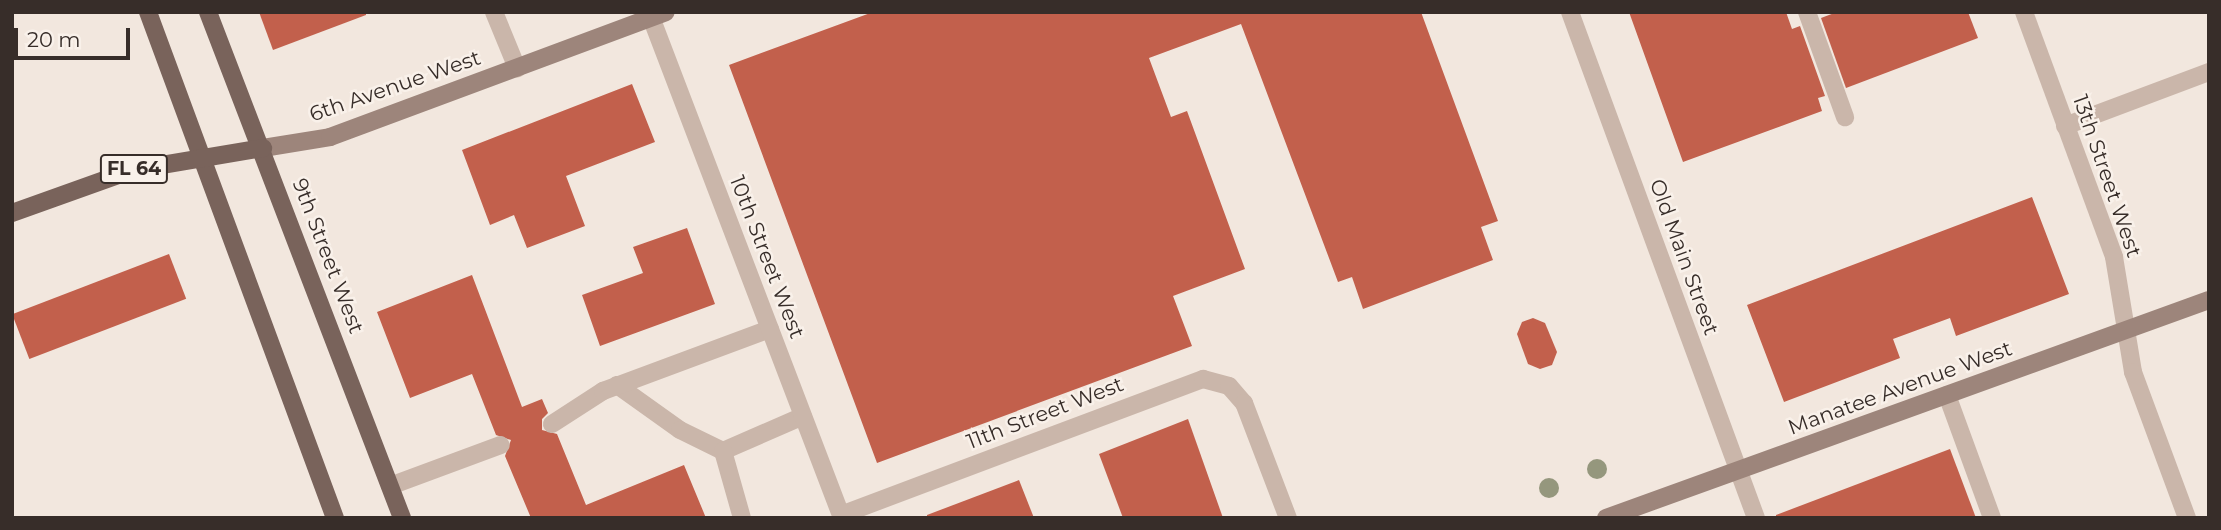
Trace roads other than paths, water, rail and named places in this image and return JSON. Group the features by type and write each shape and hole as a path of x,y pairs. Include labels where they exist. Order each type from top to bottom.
{"main road":[{"path":"148,12 335,518"},
{"name":"9th Street West","path":"208,12 402,518"},
{"name":"6th Avenue West","path":"12,213 132,170 330,136 656,14"},
{"name":"Manatee Avenue West","path":"1605,518 2209,300"}],"street":[{"path":"494,12 517,68"},
{"name":"Old Main Street","path":"1570,12 1756,518"},
{"path":"1807,12 1845,117"},
{"name":"13th Street West","path":"2024,12 2114,257 2133,372 2187,518"},
{"name":"10th Street West","path":"656,14 842,516"},
{"path":"2065,126 2209,72"},
{"path":"552,424 617,385 771,329"},
{"name":"11th Street West","path":"842,516 1193,380 1229,386 1251,418 1288,518"},
{"path":"617,385 680,430 723,450 803,416"},
{"path":"1947,395 1992,518"},
{"path":"390,486 501,445"},
{"path":"723,450 742,518"}]}
